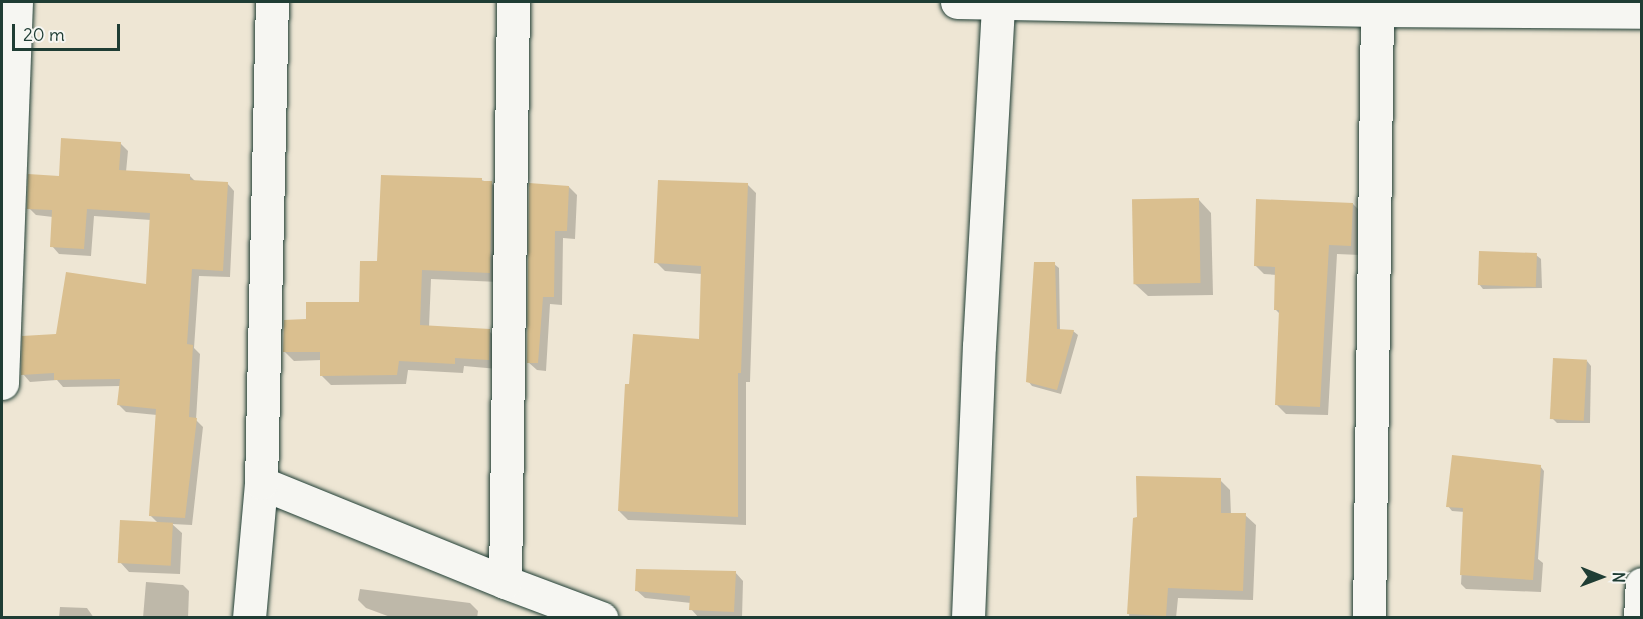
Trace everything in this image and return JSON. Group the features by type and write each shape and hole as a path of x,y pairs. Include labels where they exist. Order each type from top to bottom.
{"street":[{"path":"2,383 16,2"},
{"path":"249,618 261,483 272,2"},
{"path":"505,582 513,2"},
{"path":"957,2 1377,10 1412,5 1641,12"},
{"path":"976,617 998,2"},
{"path":"1369,618 1377,10"},
{"path":"261,483 505,582 601,618"},
{"path":"1640,618 1641,584"}],"building":[{"path":"61,138 121,142 119,170 190,174 190,180 228,182 223,271 192,269 187,344 193,345 189,417 197,418 185,518 149,516 156,409 117,405 120,379 54,380 54,373 21,375 22,336 56,334 66,272 146,284 150,213 87,209 84,249 50,247 52,210 27,209 28,174 59,176"},
{"path":"381,175 482,178 482,181 492,181 490,273 422,270 420,325 490,329 489,360 455,358 455,364 399,361 397,375 320,376 320,352 283,352 284,320 306,319 306,302 359,302 360,261 377,261"},
{"path":"658,180 748,183 741,373 738,373 738,517 618,511 625,384 629,384 633,334 699,339 701,266 654,263"},
{"path":"529,183 569,186 567,231 555,231 554,297 543,297 538,363 527,363"},
{"path":"1199,198 1200,283 1133,284 1132,199"},
{"path":"1256,199 1353,203 1351,246 1329,245 1320,407 1275,405 1279,310 1274,310 1275,267 1254,266"},
{"path":"1479,251 1537,253 1536,287 1478,285"},
{"path":"1034,262 1055,262 1057,329 1074,330 1057,390 1026,382"},
{"path":"1553,358 1587,360 1584,421 1550,419"},
{"path":"1452,455 1541,465 1533,580 1460,575 1463,508 1446,507"},
{"path":"1136,476 1221,478 1221,513 1246,513 1243,591 1168,588 1166,616 1127,614 1133,518 1137,517"},
{"path":"120,520 173,523 171,566 118,563"},
{"path":"636,569 736,571 734,612 689,610 690,596 635,591"}]}
